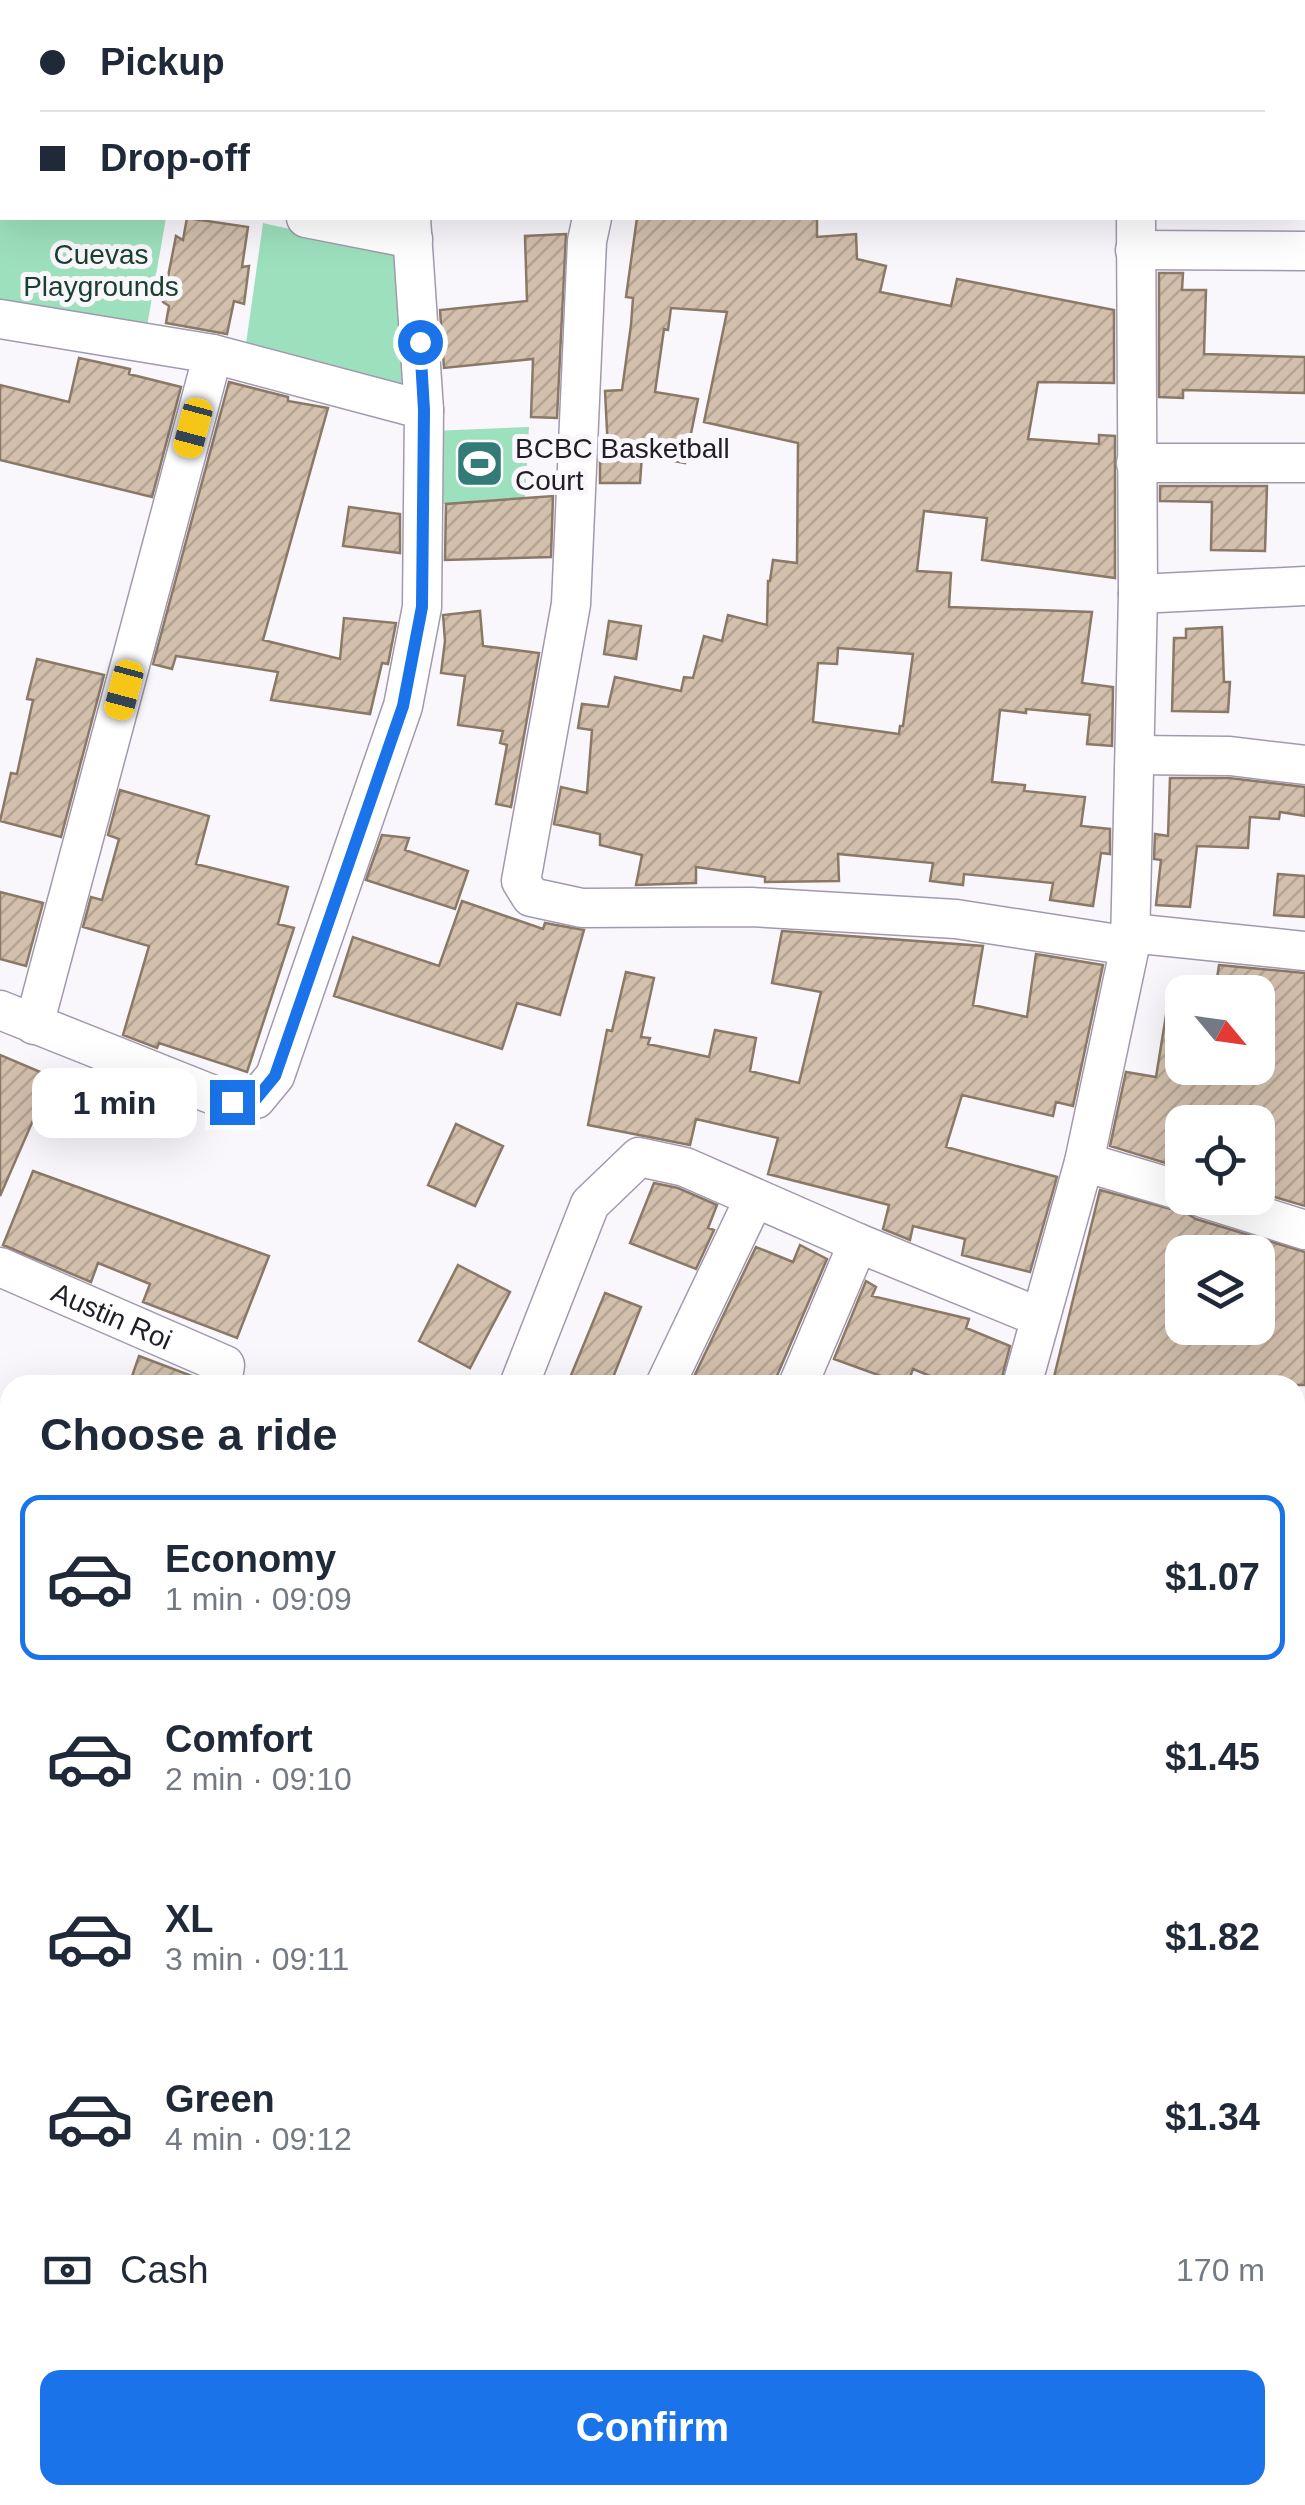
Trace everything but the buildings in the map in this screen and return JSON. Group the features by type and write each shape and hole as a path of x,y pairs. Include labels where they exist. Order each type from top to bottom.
{"street":[{"path":"0,1010 232,1102 256,1099 275,1076 403,706 422,607 424,410 412,228 327,220"},
{"path":"592,220 587,241 571,604 521,881 532,897 582,908 750,908 956,919 1131,940 1305,951"},
{"path":"1025,1375 1084,1162 1131,940 1138,594 1135,234 1305,251"},
{"path":"0,319 213,354 424,410"},
{"path":"34,1025 213,354"},
{"path":"1136,463 1305,463"},
{"path":"1138,594 1305,586"},
{"path":"1135,755 1230,756 1305,765"},
{"path":"524,1375 590,1204 639,1157 686,1166 858,1244 1039,1316"},
{"path":"1084,1162 1165,1186"},
{"path":"670,1375 754,1199"},
{"path":"1257,1215 1305,1230"},
{"path":"802,1375 858,1244"},
{"name":"Austin Roi","path":"0,1266 224,1375"}],"green space":[{"name":"Cuevas Playgrounds","path":"0,220 166,220 146,332 0,304"},
{"path":"263,223 401,254 413,394 246,344"},
{"name":"BCBC Basketball Court","path":"529,427 525,498 432,505 432,431"}],"place":[{"name":"BCBC Basketball Court","path":"480,464"}],"route":[{"path":"232,1102 256,1099 275,1076 403,706 422,607 424,410 420,342"}]}
